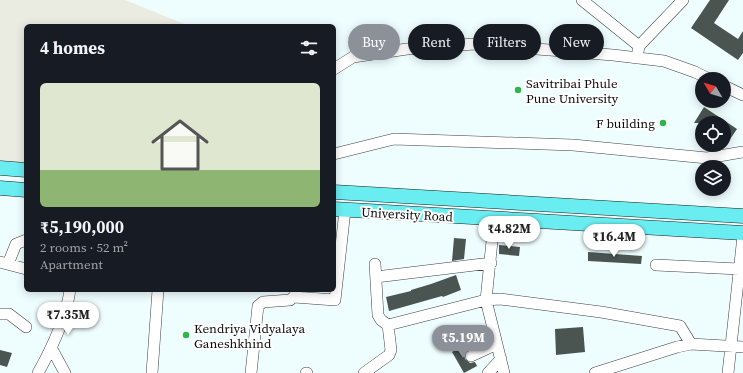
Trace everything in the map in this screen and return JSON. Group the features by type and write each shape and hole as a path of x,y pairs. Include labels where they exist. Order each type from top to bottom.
{"main road":[{"path":"0,168 24,170"},
{"path":"0,188 24,190"},
{"name":"University Road","path":"336,192 743,216"},
{"name":"University Road","path":"340,210 743,235"}],"street":[{"path":"582,0 639,46"},
{"path":"637,58 639,46 682,0"},
{"path":"336,69 353,57 407,49 474,44 613,55 664,61 695,72"},
{"path":"731,89 743,95"},
{"path":"336,154 394,140 574,145 707,158 743,152"},
{"path":"336,282 340,210"},
{"path":"728,373 743,235"},
{"path":"24,241 16,244 4,263 24,268"},
{"path":"492,241 491,263 486,300 504,373"},
{"path":"376,277 491,263"},
{"path":"364,373 389,354 391,350 388,325 381,320 378,315 375,264"},
{"path":"656,265 740,269"},
{"path":"38,373 52,349 69,299 70,292"},
{"path":"152,373 158,292"},
{"path":"251,373 258,306 262,302 290,300 295,294 335,300 335,292"},
{"path":"388,325 486,300 500,299 601,312 680,326 691,344"},
{"path":"0,314 8,314 26,326"},
{"path":"471,356 497,344"},
{"path":"595,373 691,344 743,347"},
{"path":"52,349 65,373"},
{"path":"488,373 501,359"}],"shaded area":[{"path":"0,0 125,0 184,24 24,24 24,165 0,163"}],"building":[{"path":"710,0 729,0 714,23 738,39 743,31 743,53 738,60 691,28"},
{"path":"703,108 706,108 718,116 698,116"},
{"path":"731,125 737,129 731,138"},
{"path":"454,238 466,239 464,259 452,261"},
{"path":"499,245 520,247 519,256 499,254"},
{"path":"588,252 642,256 641,264 588,261"},
{"path":"456,275 461,290 443,297 442,296 389,311 386,297 411,291"},
{"path":"583,327 585,352 556,355 555,329"},
{"path":"465,345 468,350 464,355 465,359 470,363 475,362 477,366 464,373 452,352"},
{"path":"0,350 12,353 7,367 0,365"}],"place":[{"name":"Savitribai Phule Pune University","path":"518,90"},
{"name":"F building","path":"663,123"},
{"name":"Kendriya Vidyalaya Ganeshkhind","path":"186,335"}]}
